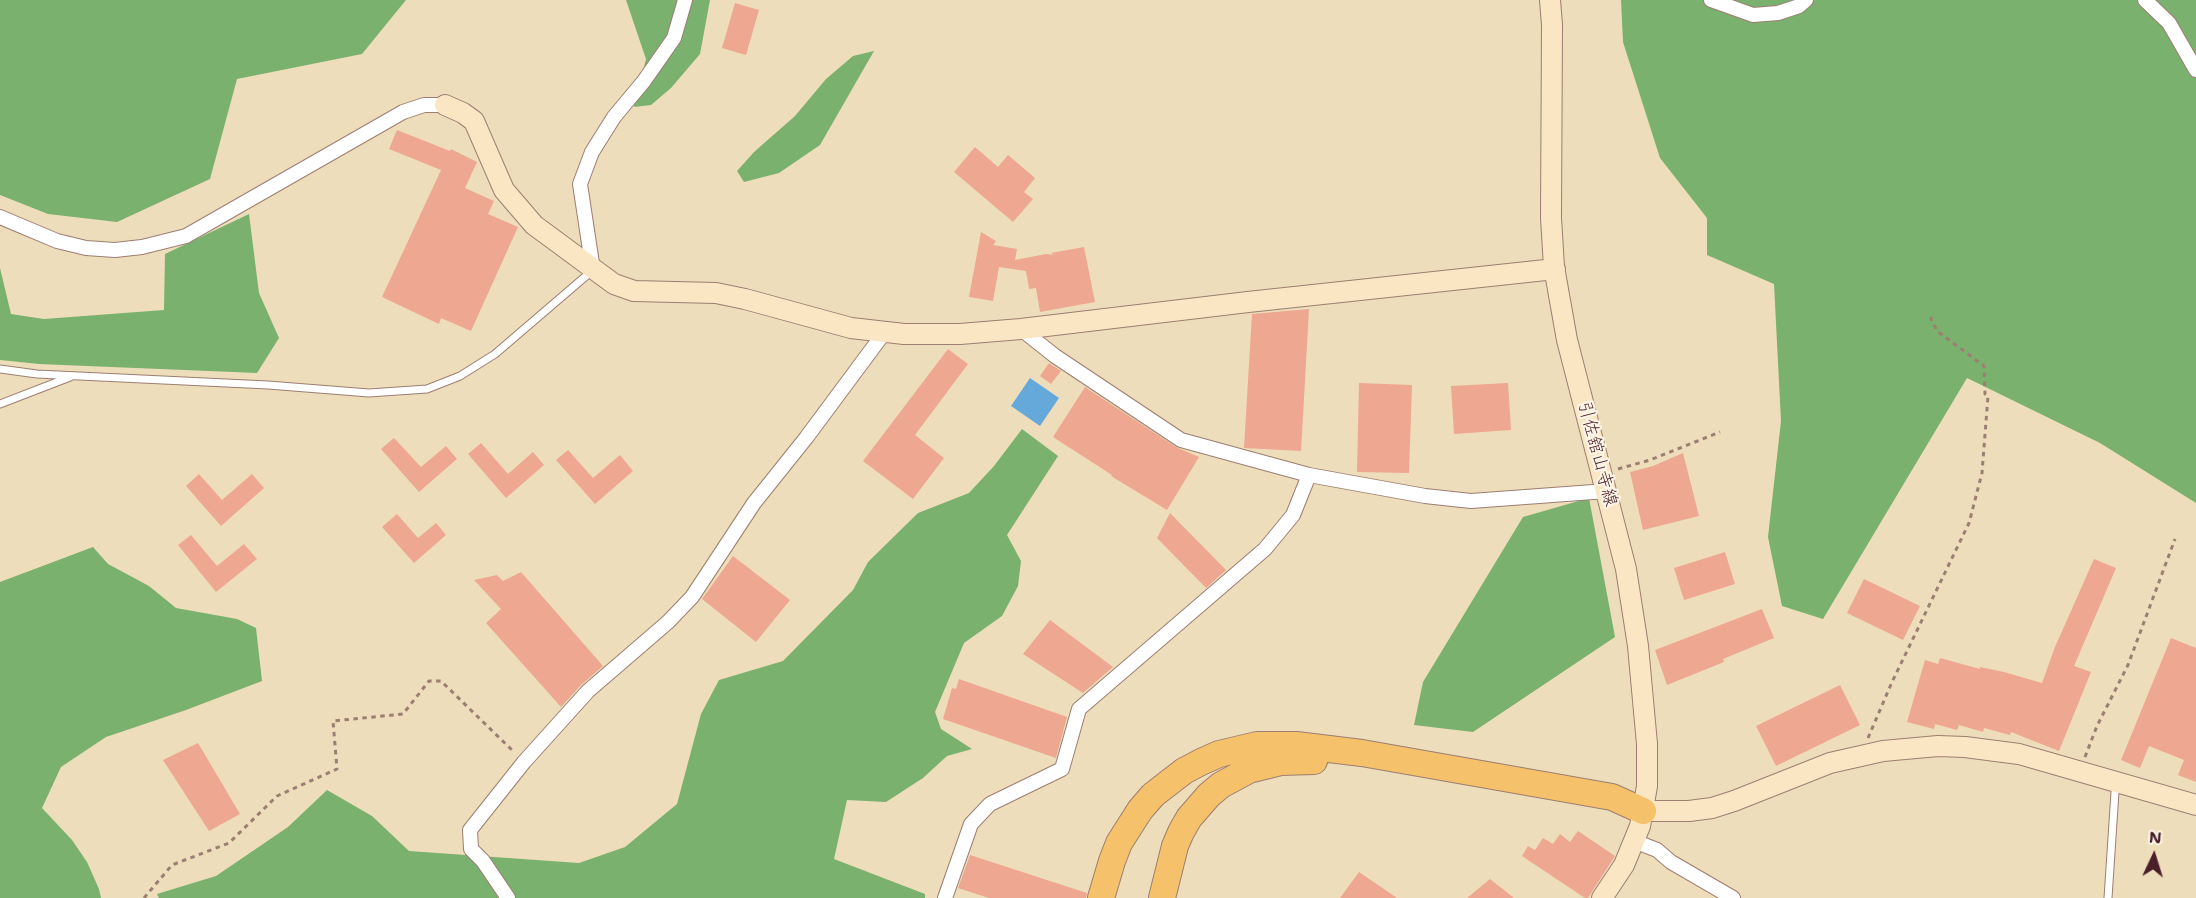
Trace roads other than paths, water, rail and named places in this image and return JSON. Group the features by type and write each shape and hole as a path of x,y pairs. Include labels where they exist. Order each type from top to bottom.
{"highway":[{"path":"1101,898 1119,843 1140,810 1153,795 1184,771 1201,762 1219,754 1257,745 1296,745 1362,753 1612,797 1643,810"},
{"path":"1162,898 1175,846 1198,806 1221,785 1234,777 1256,768 1281,762 1317,761 1609,811 1643,810"}],"street":[{"path":"593,270 580,184 592,152 614,117 644,81 674,38 685,0"},
{"name":"引佐舘山寺線","path":"1550,0 1552,25 1551,218 1555,269 1567,340 1626,569 1638,646 1648,765 1643,810 1634,842 1624,865 1602,898"},
{"path":"1711,0 1753,15 1778,13 1799,6 1806,0"},
{"path":"2145,0 2169,23 2196,70"},
{"path":"0,217 57,242 86,248 115,250 142,248 186,236 403,112 424,105 445,105 474,121 504,189 534,225 614,284 634,291 716,293 746,298 851,328 884,333 960,334 1021,330 1236,303 1555,269"},
{"path":"1021,330 1055,356 1181,440 1309,475 1425,496 1471,501 1604,482"},
{"path":"508,898 483,861 471,849 470,830 524,762 588,691 668,622 692,597 754,503 806,438 884,333"},
{"path":"945,898 971,824 990,804 1062,768 1079,709 1265,549 1293,515 1309,475"},
{"path":"1643,810 1689,811 1712,808 1804,772 1868,754 1910,748 1965,747 2019,754 2196,805"},
{"path":"1634,842 1657,850 1671,862 1733,898"}],"lane":[{"path":"0,369 72,376 369,393 427,389 459,376 495,354 593,270"},
{"path":"0,404 72,376"},
{"path":"2108,898 2115,792 2118,781"}],"water":[{"path":"1030,378 1059,398 1040,426 1011,406"}]}
